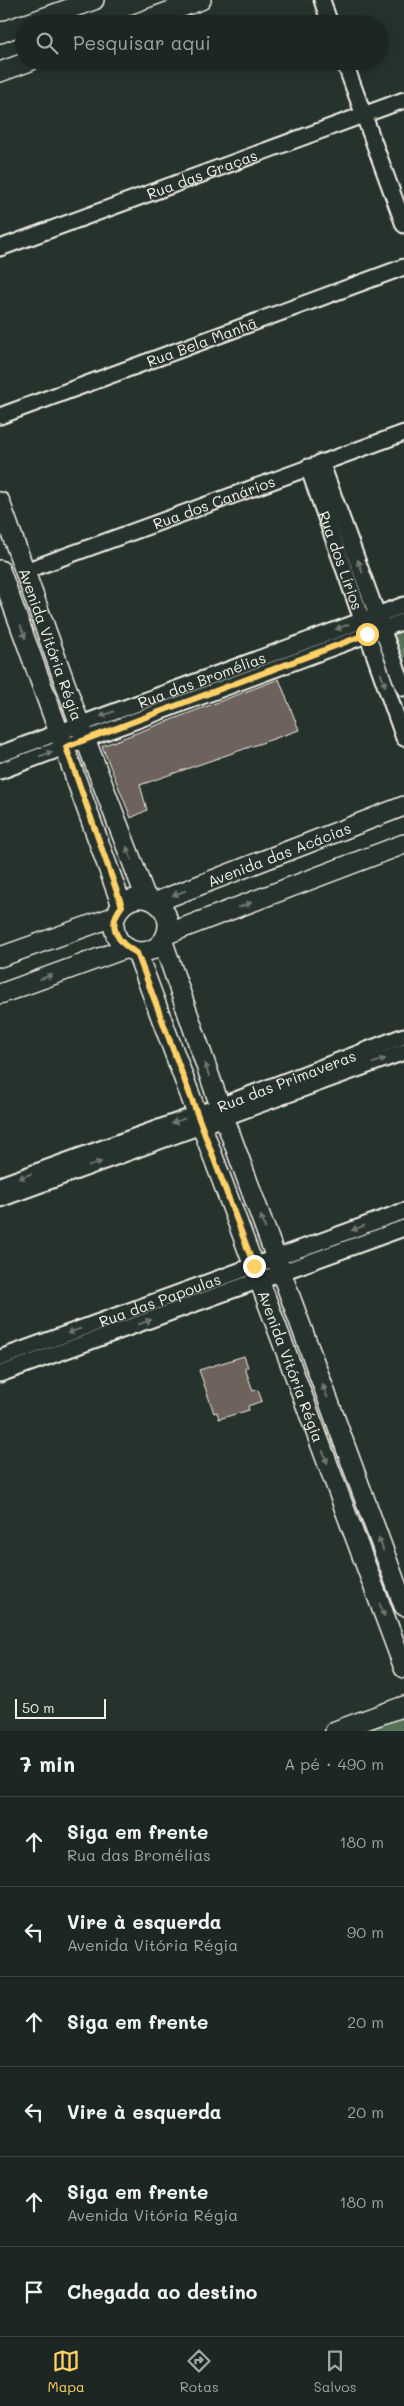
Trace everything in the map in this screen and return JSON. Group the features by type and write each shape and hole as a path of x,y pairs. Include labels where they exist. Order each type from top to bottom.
{"street":[{"path":"51,15 94,0"},
{"path":"160,15 202,0"},
{"path":"322,0 327,15"},
{"path":"0,33 15,28"},
{"path":"0,72 15,66"},
{"path":"347,70 404,225"},
{"name":"Rua das Graças","path":"0,248 404,100"},
{"name":"Rua Bela Manhã","path":"0,416 404,267"},
{"name":"Rua dos Canários","path":"1,577 16,585 24,578 25,571 404,433"},
{"name":"Rua dos Lírios","path":"315,464 362,619 404,738"},
{"name":"Rua dos Lírios","path":"315,464 380,622 404,688"},
{"name":"Avenida Vitória Régia","path":"0,502 83,732 151,900"},
{"name":"Avenida Vitória Régia","path":"1,577 63,739 119,911"},
{"name":"Rua das Bromélias","path":"0,754 63,739 367,634 404,604"},
{"name":"Rua das Bromélias","path":"83,732 362,619 380,622 404,621"},
{"name":"Rua das Bromélias","path":"0,771 63,739"},
{"name":"Avenida das Acácias","path":"151,900 404,806"},
{"path":"0,994 132,950 148,951 165,938 404,844"},
{"path":"0,957 119,911 129,900 151,900 165,911 168,926 165,938"},
{"path":"119,911 115,932 118,938 132,950"},
{"name":"Avenida Vitória Régia","path":"165,938 222,1112 404,1606"},
{"name":"Avenida Vitória Régia","path":"132,950 199,1120 404,1668"},
{"name":"Rua das Primaveras","path":"222,1112 404,1036"},
{"name":"Rua das Primaveras","path":"0,1185 404,1052"},
{"name":"Rua das Primaveras","path":"0,1199 199,1120"},
{"name":"Rua das Papoulas","path":"279,1265 404,1211"},
{"name":"Rua das Papoulas","path":"0,1358 279,1265 404,1228"},
{"name":"Rua das Papoulas","path":"0,1374 256,1273"},
{"path":"335,1731 404,1706"}],"green space":[{"path":"404,627 404,665 390,632"},
{"path":"404,1715 404,1731 353,1731"}],"building":[{"path":"279,679 299,730 140,785 147,810 131,818 102,746"},
{"path":"244,1356 248,1367 245,1368 253,1391 258,1390 262,1401 248,1406 249,1410 219,1419 217,1412 214,1413 199,1370"}],"route":[{"path":"254,1266 137,953 122,944 115,932 116,916 122,906 66,747 367,634"}]}
